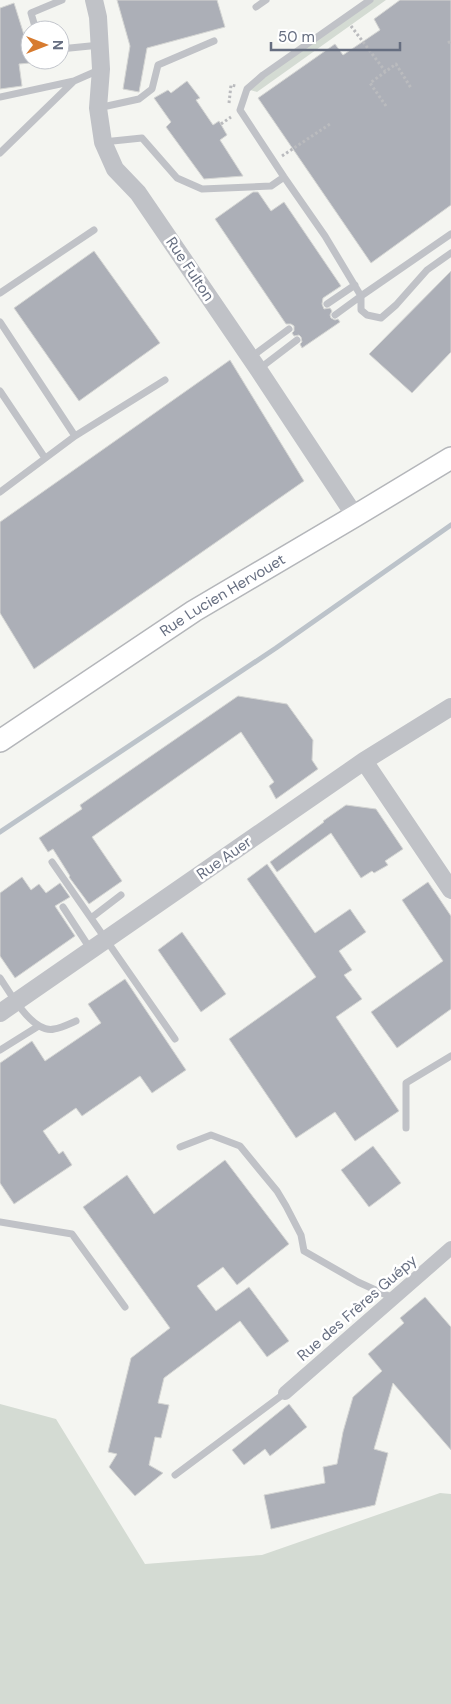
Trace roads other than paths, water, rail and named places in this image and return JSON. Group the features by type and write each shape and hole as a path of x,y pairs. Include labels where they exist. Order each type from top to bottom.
{"main road":[{"name":"Rue Lucien Hervouet","path":"0,741 194,611 451,458"}],"street":[{"name":"Rue Fulton","path":"94,0 98,17 101,69 98,108 103,142 115,169 138,193 356,516"},
{"name":"Rue Auer","path":"0,1013 364,761 451,707"},
{"path":"364,761 451,890"},
{"name":"Rue des Frères Guépy","path":"285,1393 451,1248"}],"lane":[{"path":"33,20 31,14 62,0"},
{"path":"256,6 266,0"},
{"path":"370,0 263,75 247,89 240,110 356,285 361,296 361,310 367,315 381,318 396,305 427,270 451,253"},
{"path":"98,108 140,99 152,89 158,65 214,41"},
{"path":"70,48 100,45"},
{"path":"0,97 74,81 101,69"},
{"path":"0,153 74,81"},
{"path":"103,142 142,138 177,178 202,189 271,186 284,177"},
{"path":"0,293 94,230"},
{"path":"335,315 451,234"},
{"path":"327,304 356,285"},
{"path":"0,322 75,436"},
{"path":"254,363 289,329"},
{"path":"254,363 297,340"},
{"path":"0,492 75,436 165,380"},
{"path":"0,391 45,458"},
{"path":"52,862 175,1039"},
{"path":"91,918 121,895"},
{"path":"63,906 91,950"},
{"path":"0,978 16,1002 37,1026 52,1030 76,1021"},
{"path":"0,1050 37,1026"},
{"path":"406,1128 406,1083 451,1056"},
{"path":"180,1147 211,1135 240,1146 277,1191 301,1235 304,1251 358,1282 393,1299"},
{"path":"0,1222 72,1234 125,1307"},
{"path":"175,1475 285,1393"}],"waterway":[{"path":"0,832 276,648 451,525"}]}
